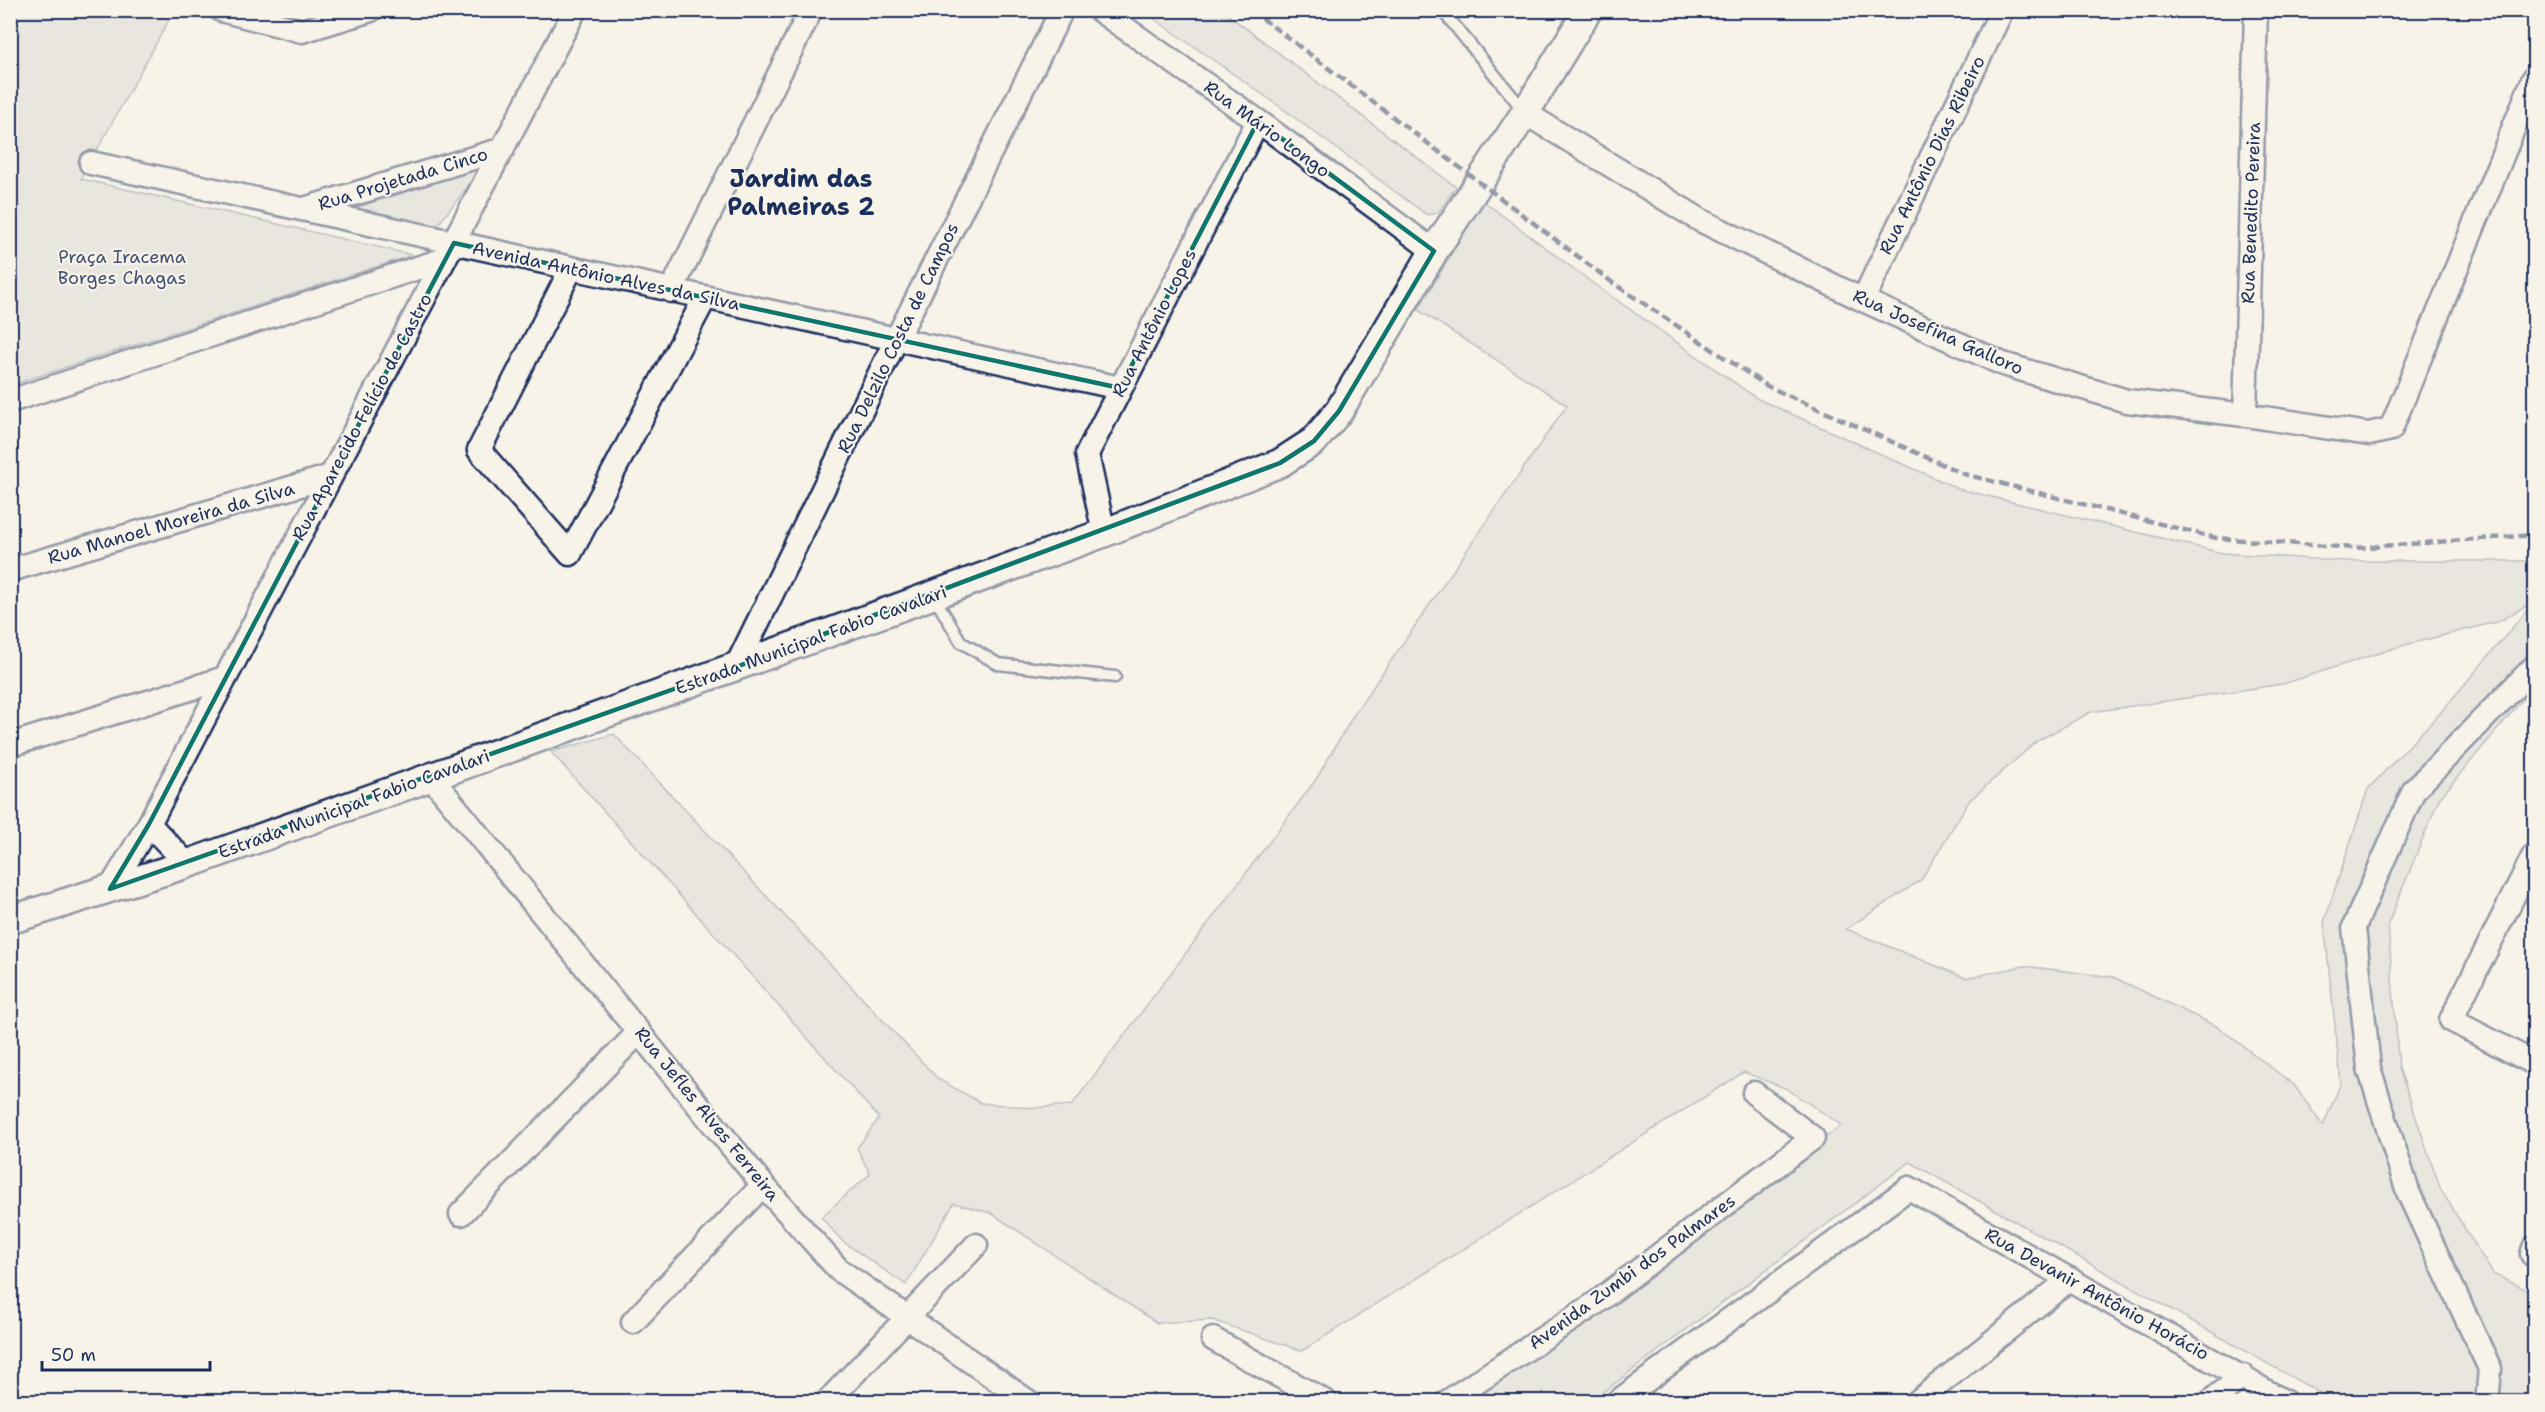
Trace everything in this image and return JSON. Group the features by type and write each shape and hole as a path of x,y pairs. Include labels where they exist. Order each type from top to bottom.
{"street":[{"path":"221,10 302,31 371,10"},
{"name":"Rua Aparecido Felício de Castro","path":"110,889 149,824 575,10"},
{"path":"671,291 811,10"},
{"name":"Rua Delzilo Costa de Campos","path":"736,667 896,340 1062,10"},
{"name":"Rua Mário Longo","path":"1099,10 1258,121 1434,251"},
{"name":"Estrada Municipal Fabio Cavalari","path":"10,920 187,864 736,667 1104,533 1280,463 1314,441 1339,411 1434,251 1525,113 1588,10"},
{"name":"Rua Antônio Dias Ribeiro","path":"1863,300 2002,10"},
{"name":"Rua Benedito Pereira","path":"2245,415 2256,10"},
{"name":"Rua Josefina Galloro","path":"1525,113 1700,220 1863,300 2003,364 2127,402 2245,415 2369,434 2391,429 2535,78"},
{"name":"Rua Antônio Lopes","path":"1104,533 1087,454 1258,121"},
{"name":"Rua Projetada Cinco","path":"303,210 503,149"},
{"name":"Avenida Antônio Alves da Silva","path":"91,163 303,210 449,251 571,269 1120,388"},
{"path":"10,401 449,251"},
{"path":"571,269 479,450 570,554 705,298"},
{"name":"Rua Manoel Moreira da Silva","path":"10,570 331,476"},
{"path":"2487,1401 2490,1369 2408,1192 2369,1068 2354,927 2414,790 2535,667"},
{"path":"10,745 225,678"},
{"name":"Rua Jefles Alves Ferreira","path":"430,777 763,1185 839,1270 1029,1401"},
{"path":"149,824 187,864"},
{"path":"2535,855 2451,1020 2535,1063"},
{"path":"461,1214 639,1032"},
{"name":"Avenida Zumbi dos Palmares","path":"1447,1401 1596,1303 1813,1138 1754,1092"},
{"path":"633,1322 763,1185"},
{"name":"Rua Devanir Antônio Horácio","path":"1617,1401 1909,1188 2285,1401"},
{"path":"827,1401 976,1245"},
{"path":"2535,1248 2532,1254 2535,1255"},
{"path":"1917,1401 2070,1279"},
{"path":"1213,1339 1326,1401"},
{"path":"2210,1401 2243,1376"}],"lane":[{"path":"1442,10 1525,113"},
{"path":"933,595 961,642 998,664 1115,677"}],"highlighted area":[{"path":"1258,121 1434,251 1339,411 1314,441 1280,463 736,667 110,889 149,824 454,243 1120,388"}],"green space":[{"name":"Praça Iracema Borges Chagas","path":"10,11 174,11 81,179 413,255 11,385"},
{"path":"1143,11 1223,11 1456,187 1438,213 1427,215 1272,101"},
{"path":"483,167 437,226 355,208"},
{"path":"1483,201 1598,287 1758,399 1959,489 2222,553 2344,561 2534,561 2534,601 2500,621 2401,646 2283,684 2091,712 2037,741 1969,801 1921,880 1846,929 1966,978 2024,966 2113,977 2218,1027 2294,1085 2323,1126 2341,1083 2324,922 2368,789 2442,711 2534,602 2534,686 2439,799 2388,924 2399,1068 2441,1190 2493,1274 2534,1293 2534,1401 2334,1401 1910,1162 1591,1401 1466,1401 1664,1266 1841,1125 1787,1089 1744,1072 1302,1351 1212,1320 1157,1323 991,1213 954,1203 906,1285 842,1241 821,1217 870,1174 857,1148 879,1118 551,752 614,734 938,1079 981,1103 1033,1108 1072,1105 1315,781 1353,716 1567,405 1418,310"}],"railway":[{"path":"1251,10 1613,283 1767,386 1964,474 2216,538 2354,548 2534,535"}],"district":[{"name":"Jardim das Palmeiras 2","path":"801,193"}]}
